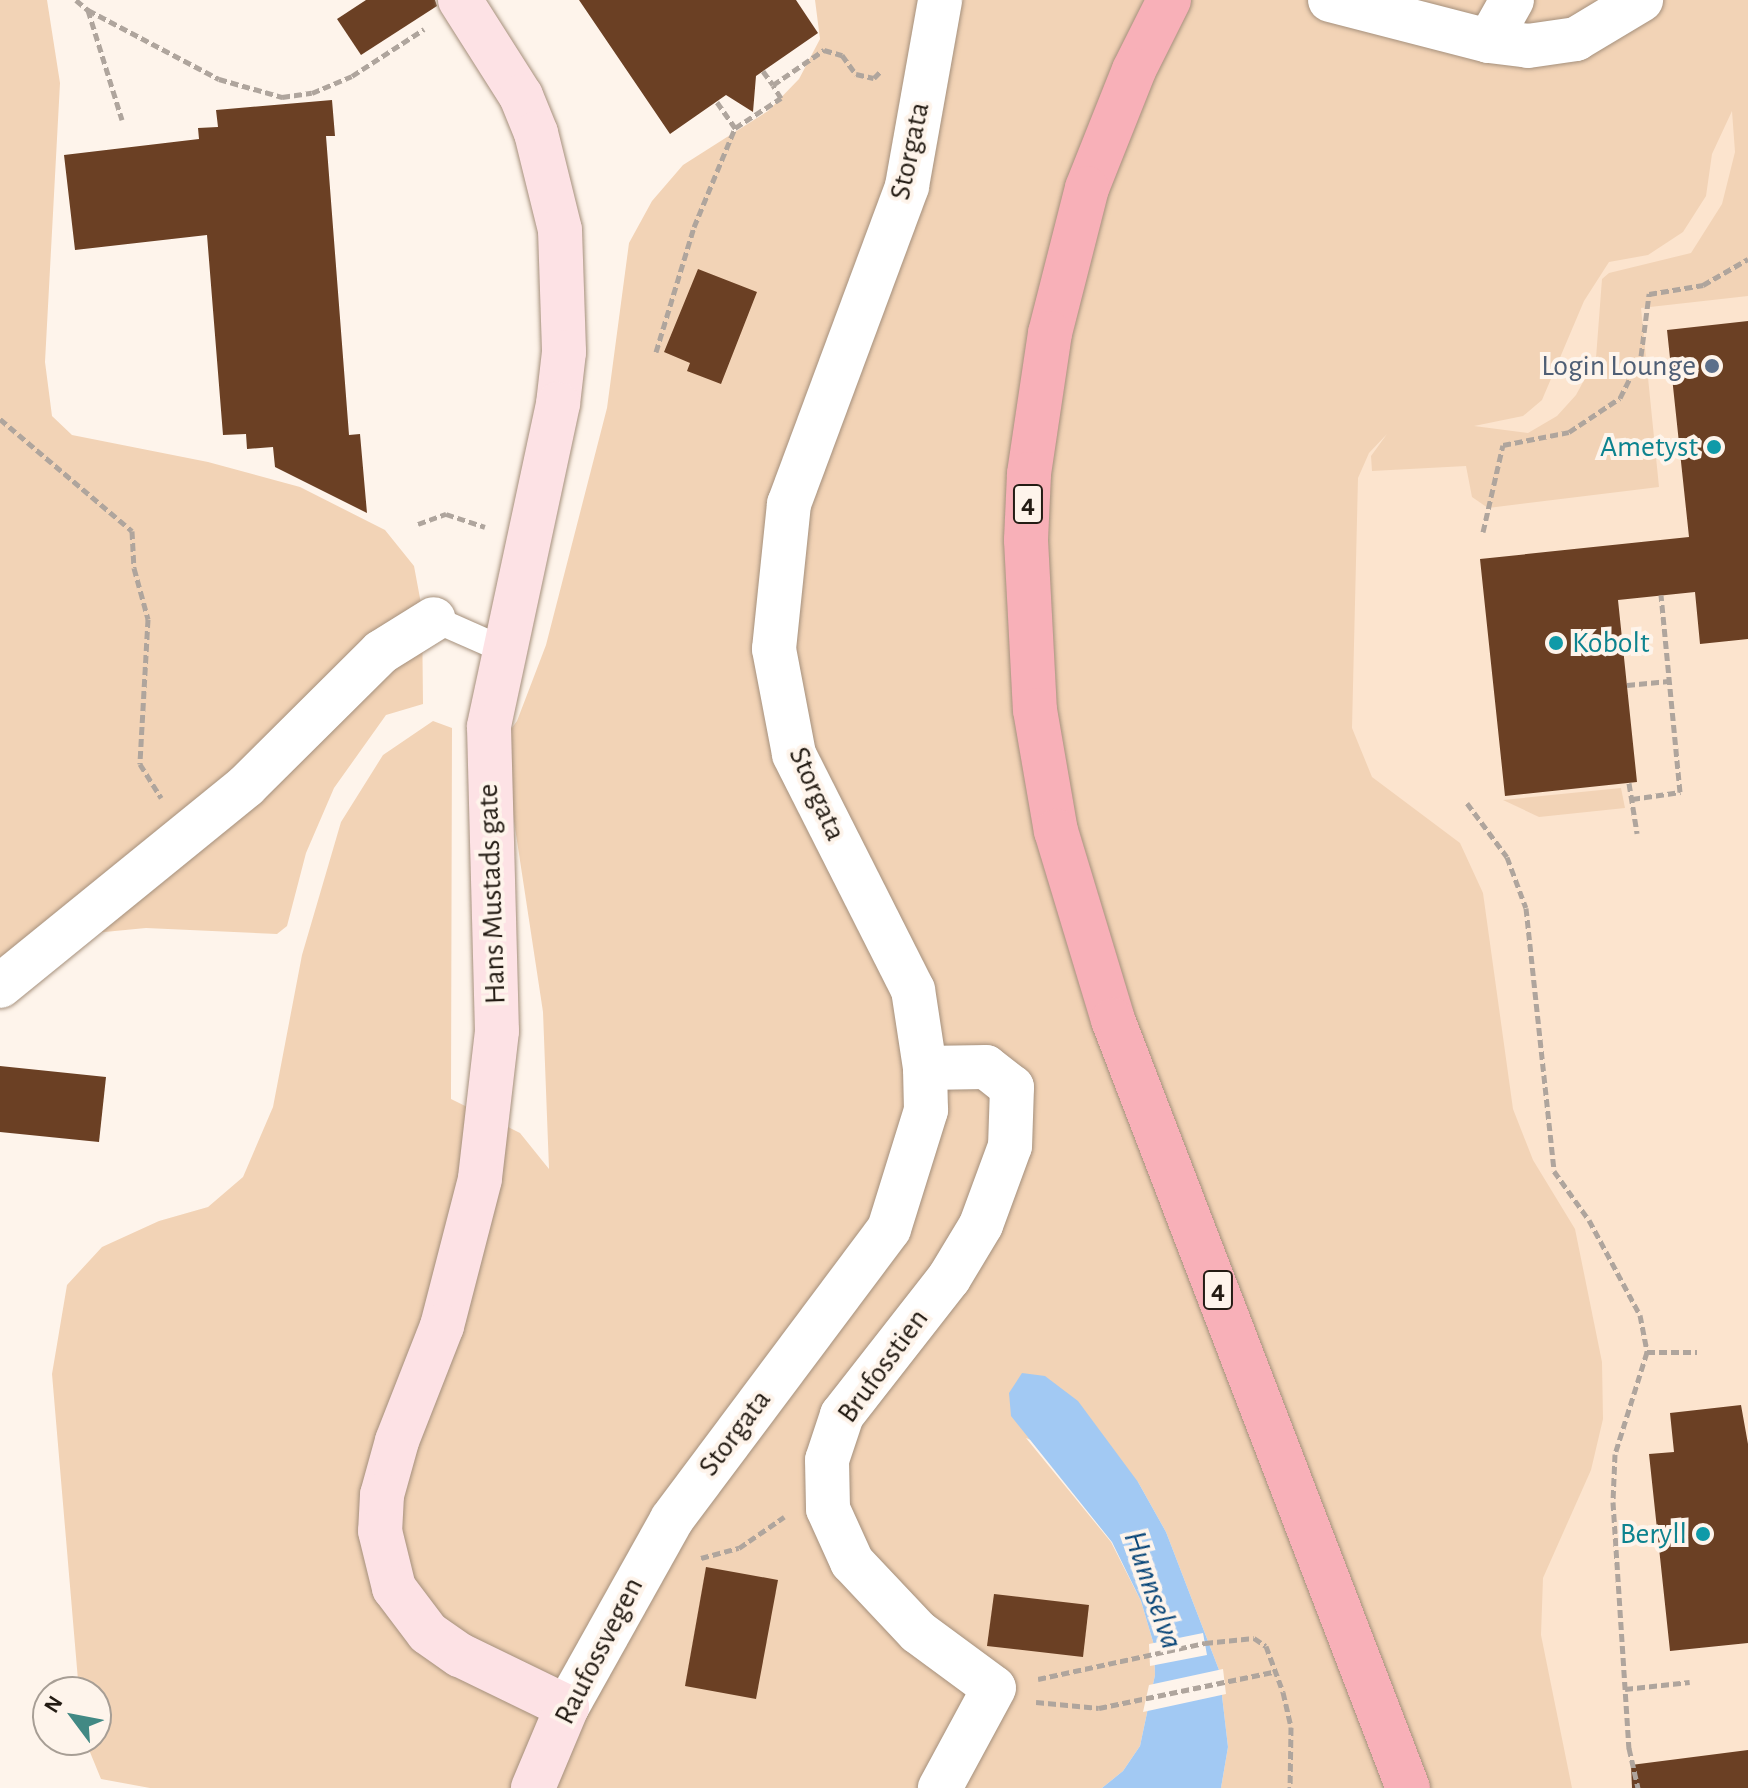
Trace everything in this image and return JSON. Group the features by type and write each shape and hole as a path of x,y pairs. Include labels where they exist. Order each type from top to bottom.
{"highway":[{"name":"4","path":"1169,0 1134,70 1087,188 1048,346 1029,474 1026,540 1035,710 1056,831 1113,1020 1408,1788"}],"main road":[{"name":"Hans Mustads gate","path":"460,0 521,96 544,157 560,230 564,352 525,554 502,649 489,727 497,1031 486,1139 442,1326 397,1441 382,1495 380,1531 394,1588 428,1633 460,1655 567,1707"},
{"name":"Raufossvegen","path":"533,1788 567,1707"}],"street":[{"name":"Storgata","path":"672,1519 889,1229 926,1110 925,1068 913,990 794,754 774,649 789,504 907,186 940,0"},
{"path":"1489,41 1512,0"},
{"path":"1343,2 1489,41 1528,46 1576,39 1641,0"},
{"path":"0,986 246,786 381,652 434,619"},
{"name":"Brufosstien","path":"925,1068 986,1067 1012,1087 1010,1146 981,1225 949,1278 842,1415 827,1460 828,1509 839,1539 868,1583 918,1632 994,1688"},
{"name":"Raufossvegen","path":"567,1707 672,1519"},
{"path":"940,1788 994,1688"}],"lane":[{"path":"434,619 502,649"}],"path":[{"path":"76,0 88,10 219,79 282,97 325,88 383,55"},
{"path":"88,10 122,120"},
{"path":"773,85 824,50 842,55 856,74 865,78 874,78 888,62"},
{"path":"656,352 694,227 735,128 781,98 763,71"},
{"path":"717,102 735,128"},
{"path":"1483,532 1503,445 1569,432 1620,398 1641,356 1649,294 1703,285 1748,259"},
{"path":"0,419 132,531 137,549 134,568 148,619 140,764 189,834"},
{"path":"418,524 446,514 502,533 525,554"},
{"path":"1632,799 1680,792 1661,595"},
{"path":"1627,685 1669,681"},
{"path":"1629,783 1637,833"},
{"path":"1467,803 1507,857 1526,908 1554,1171 1589,1220 1640,1315 1647,1352 1615,1454 1613,1502 1625,1689 1638,1788"},
{"path":"1647,1352 1697,1352"},
{"path":"686,1561 739,1548"},
{"path":"994,1688 1205,1643 1254,1638 1266,1646 1277,1671 1291,1727 1290,1788"},
{"path":"994,1688 1035,1702 1099,1708 1277,1671"},
{"path":"1625,1689 1690,1682"}],"shaded area":[{"path":"0,0 47,0 60,83 45,362 52,416 72,435 208,462 300,487 385,530 414,566 422,609 423,704 386,715 334,788 306,853 287,926 277,934 146,928 94,933 0,991"},
{"path":"815,0 1748,0 1748,296 1641,308 1659,487 1488,508 1472,497 1466,466 1372,471 1371,456 1387,434 1369,453 1358,478 1352,728 1372,777 1460,843 1483,893 1513,1109 1533,1160 1575,1229 1602,1362 1603,1419 1591,1470 1543,1578 1541,1635 1572,1788 1221,1788 1228,1747 1219,1670 1166,1532 1138,1482 1026,1438 1111,1542 1141,1601 1154,1645 1155,1675 1140,1746 1123,1771 1102,1788 150,1788 101,1779 92,1756 112,1756 112,1676 78,1676 52,1374 67,1285 102,1247 159,1221 208,1207 243,1177 273,1107 302,955 341,822 383,755 433,721 452,728 451,1099 520,1133 549,1169 543,1012 502,742 517,721 546,645 607,408 629,243 652,201 683,165 768,111 799,79 820,39","holes":["1732,111 1735,152 1722,204 1691,253 1609,273 1602,279 1596,358 1576,395 1557,416 1528,433 1474,426 1523,416 1542,400 1584,301 1609,262 1648,255 1683,232 1706,196 1712,154"]},
{"path":"1748,0 1748,1788 1534,1788 1293,452"},
{"path":"1621,788 1625,808 1539,817 1503,800"}],"water":[{"name":"Hunnselva","path":"1022,1373 1045,1376 1078,1401 1138,1482 1166,1532 1219,1670 1228,1747 1221,1788 1102,1788 1123,1771 1140,1746 1155,1675 1154,1645 1141,1601 1112,1542 1011,1416 1009,1393"}],"pier":[{"path":"1203,1633 1207,1655 1150,1666 1149,1644"},
{"path":"1223,1669 1226,1694 1143,1712 1149,1685"}],"building":[{"path":"366,0 435,0 437,6 361,55 337,19"},
{"path":"579,0 796,0 818,33 756,76 753,112 726,95 670,134"},
{"path":"332,100 335,136 326,136 349,435 360,434 367,513 275,467 273,447 247,449 246,434 223,435 207,235 75,250 64,155 199,139 198,128 218,127 216,110"},
{"path":"698,269 757,292 721,384 687,371 690,363 664,352"},
{"path":"1748,321 1748,639 1700,644 1695,592 1618,600 1637,782 1505,796 1480,559 1689,537 1667,330"},
{"path":"0,1066 106,1077 99,1142 0,1132"},
{"name":"Beryll","path":"1741,1405 1748,1444 1748,1643 1670,1651 1649,1454 1674,1452 1670,1413"},
{"path":"706,1567 778,1580 756,1699 685,1686"},
{"path":"994,1594 1089,1605 1083,1657 987,1646"},
{"path":"1748,1750 1748,1788 1632,1788 1631,1765"}],"place":[{"name":"Login Lounge","path":"1712,366"},
{"name":"Ametyst","path":"1714,447"},
{"name":"Kobolt","path":"1556,643"},
{"name":"Beryll","path":"1703,1534"}]}
